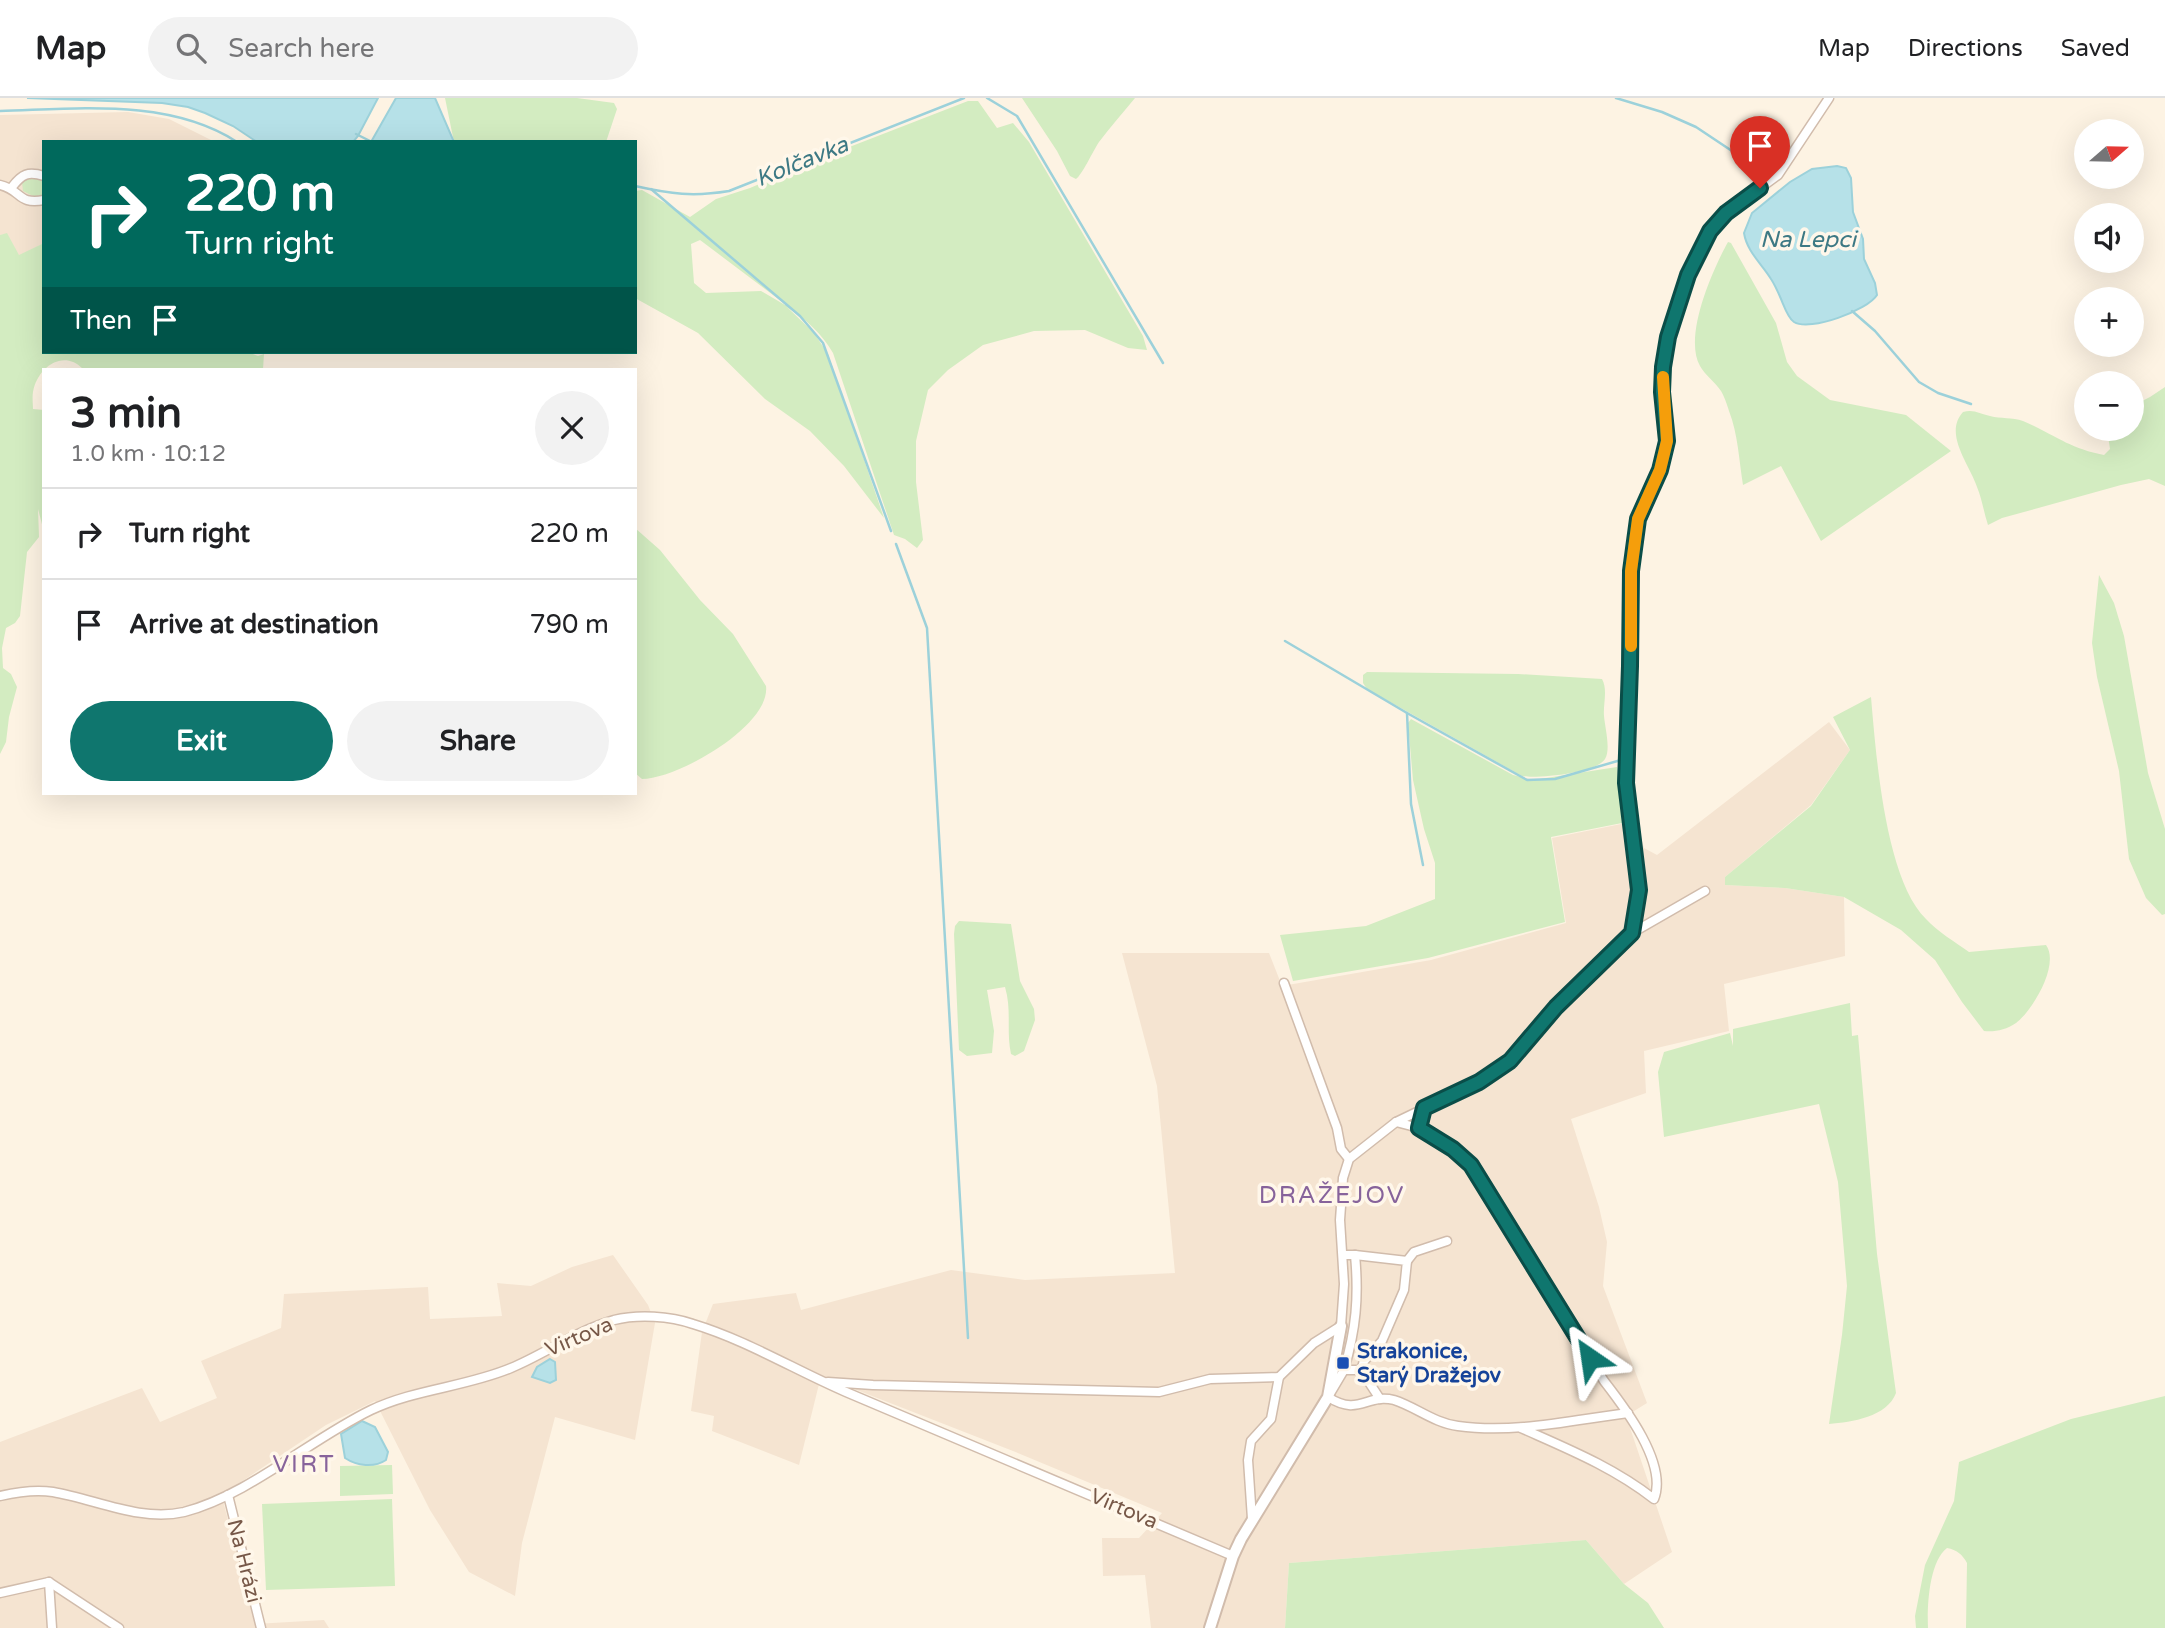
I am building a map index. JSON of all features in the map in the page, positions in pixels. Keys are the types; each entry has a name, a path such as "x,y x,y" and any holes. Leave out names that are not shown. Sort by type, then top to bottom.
{"street":[{"path":"1632,933 1639,890 1626,783 1631,571 1638,519 1660,470 1667,441 1662,392 1668,337 1688,275 1710,231 1726,213 1778,175 1829,98"},
{"path":"12,187 25,173 42,175"},
{"path":"0,185 12,187 21,199 27,202 42,200"},
{"path":"1328,1397 1341,1326 1344,1255 1340,1220 1343,1178 1349,1159 1396,1122 1479,1082 1510,1061 1556,1007 1632,933 1705,891"},
{"path":"1284,982 1337,1128 1340,1149 1349,1159"},
{"path":"1419,1128 1424,1108"},
{"path":"1396,1122 1419,1128 1453,1149 1471,1165 1604,1381 1628,1413 1648,1450 1657,1477 1654,1499 1609,1467 1521,1428"},
{"path":"1361,1370 1364,1361 1382,1341 1405,1290 1407,1261 1414,1252 1447,1241"},
{"path":"1344,1255 1407,1261"},
{"path":"1210,1628 1233,1556 1252,1519 1344,1370 1354,1335 1358,1288 1355,1255"},
{"name":"Virtova","path":"0,1496 29,1491 51,1492 149,1515 183,1512 228,1495 336,1429 398,1399 469,1382 512,1368 564,1339 616,1320 646,1317 689,1322 722,1333 822,1382 1233,1556"},
{"path":"1252,1519 1248,1460 1251,1441 1271,1419 1279,1377 1314,1343 1341,1326"},
{"path":"1344,1370 1361,1370"},
{"path":"1361,1370 1380,1399"},
{"path":"822,1382 1159,1392 1210,1379 1279,1377"},
{"path":"1328,1397 1340,1405 1356,1406 1380,1399 1393,1400 1441,1422 1458,1426 1521,1428 1628,1413"},
{"name":"Na Hrázi","path":"228,1495 261,1628"},
{"path":"0,1593 49,1582 119,1628"},
{"path":"49,1582 52,1628"}],"shaded area":[{"path":"128,112 169,119 211,140 42,140 42,244 19,256 7,234 0,235 0,115"},
{"path":"1829,722 1850,750 1811,805 1725,877 1725,885 1785,888 1844,897 1845,956 1724,984 1729,1031 1644,1051 1646,1093 1571,1119 1599,1207 1607,1242 1603,1286 1647,1403 1626,1416 1672,1552 1624,1584 1586,1540 1289,1563 1285,1628 1151,1628 1145,1575 1103,1576 1102,1538 1139,1538 1162,1513 821,1376 799,1465 712,1431 714,1416 691,1411 702,1332 713,1304 796,1293 801,1310 951,1270 1025,1280 1175,1273 1157,1086 1122,953 1269,953 1282,986 1431,960 1566,923 1552,838 1636,821 1644,848 1657,855"},
{"path":"613,1255 648,1305 655,1323 635,1440 555,1417 522,1543 515,1596 469,1572 430,1510 375,1401 326,1425 221,1493 255,1624 324,1620 329,1628 0,1628 0,1442 142,1388 160,1422 217,1398 201,1361 281,1328 284,1294 428,1287 430,1319 502,1316 497,1283 531,1286 572,1267"}],"green space":[{"path":"445,98 577,98 614,103 617,109 607,140 454,140"},
{"path":"1022,98 1135,98 1099,142 1076,179 1070,176"},
{"path":"968,101 978,101 997,128 1013,123 1029,142 1143,336 1147,350 1128,348 1085,330 1034,331 983,345 948,370 928,390 916,441 916,482 923,540 917,548 894,535 833,353 824,339 807,322 787,307 814,333 828,354 884,518 844,466 810,431 765,399 698,333 637,299 637,191 642,190 690,217 716,199","holes":["700,240 785,305 761,291 706,293 694,283 691,244"]},
{"path":"29,176 37,177 42,181 42,195 35,197 23,191 22,182"},
{"path":"7,233 19,255 42,244 42,354 264,354 263,368 82,368 67,360 42,368 33,392 33,409 42,410 42,524 38,509 39,537 27,552 20,616 6,628 2,648 3,668 11,674 17,687 6,742 0,754 0,235"},
{"path":"1728,242 1776,323 1787,362 1797,376 1830,400 1906,415 1951,451 1821,541 1781,466 1743,485 1736,438 1726,403 1721,391 1700,366 1695,338 1697,321 1708,285"},
{"path":"2165,387 2165,486 2149,479 2121,485 2002,518 1988,525 1974,478 1957,440 1956,430 1963,412 1974,411 2023,421 2071,445 2104,455 2110,449 2109,441 2144,441 2144,400"},
{"path":"637,530 660,550 700,600 733,634 766,686 764,701 754,717 719,748 677,770 642,779 637,775"},
{"path":"2099,575 2114,603 2124,636 2148,773 2165,829 2165,914 2162,915 2146,898 2129,859 2119,771 2097,677 2092,643"},
{"path":"1367,672 1518,674 1602,679 1605,692 1607,755 1600,764 1579,771 1552,776 1522,776 1367,689 1363,683 1363,675"},
{"path":"1871,697 1885,814 1901,875 1912,900 1931,924 1969,952 2046,945 2050,963 2043,986 2023,1017 2008,1027 1984,1031 1935,960 1901,930 1844,897 1785,888 1725,885 1725,877 1811,806 1850,750 1833,717"},
{"path":"1411,719 1513,775 1533,780 1617,767 1622,823 1551,837 1565,922 1428,958 1293,981 1280,935 1366,926 1435,899 1435,863 1413,780 1408,723"},
{"path":"959,921 1011,924 1020,981 1034,1009 1035,1020 1024,1051 1015,1056 1011,1054 1005,987 987,990 994,1031 992,1053 967,1056 959,1050 954,934"},
{"path":"1850,1003 1852,1036 1858,1035 1877,1254 1896,1393 1885,1408 1877,1413 1858,1420 1829,1424 1847,1286 1838,1182 1819,1104 1664,1137 1658,1072 1664,1052 1730,1033 1733,1046 1733,1029"},
{"path":"2165,1396 2165,1628 1966,1628 1967,1563 1959,1553 1947,1548 1936,1563 1933,1574 1928,1628 1916,1628 1915,1616 1925,1565 1954,1501 1959,1462 2071,1419"},
{"path":"392,1465 393,1494 340,1496 340,1466"},
{"path":"392,1499 395,1586 266,1590 262,1504"},
{"path":"1586,1540 1624,1584 1648,1603 1664,1628 1285,1628 1289,1563"}],"water":[{"path":"27,98 378,98 355,140 254,140 233,126 205,113 162,103"},
{"path":"396,98 435,98 453,140 372,140"},
{"name":"Na Lepci","path":"1837,166 1846,168 1851,178 1853,212 1863,239 1864,259 1875,283 1877,295 1851,313 1825,322 1802,324 1790,318 1772,281 1748,246 1744,233 1752,213 1790,182 1812,169"},
{"path":"550,1359 555,1362 556,1380 550,1383 532,1377 537,1367"},
{"path":"362,1421 375,1427 388,1452 386,1460 381,1463 366,1465 345,1458 341,1434"}],"waterway":[{"name":"Kolčavka","path":"637,186 682,194 729,191 964,98"},
{"path":"987,98 1017,116 1163,363"},
{"path":"1616,98 1662,112 1696,127 1762,171"},
{"path":"0,111 91,108 153,112 182,118 233,140"},
{"name":"Kolčavka","path":"356,134 368,140"},
{"path":"651,189 800,316 823,343 891,531"},
{"path":"1852,311 1875,331 1919,382 1938,393 1971,404"},
{"path":"896,544 927,628 968,1338"},
{"path":"1285,641 1527,780 1555,779 1621,760"},
{"path":"1407,713 1411,804 1423,865"},
{"path":"1633,763 1633,777"}],"slow traffic":[{"path":"1631,646 1631,571 1638,519 1660,470 1667,441 1663,377"}],"place":[{"name":"Strakonice, Starý Dražejov","path":"1343,1363"}],"district":[{"name":"DRAŽEJOV","path":"1332,1195"},
{"name":"VIRT","path":"304,1464"}],"route":[{"path":"1590,1358 1471,1165 1453,1149 1419,1128 1419,1119 1424,1108 1479,1082 1510,1061 1556,1007 1632,933 1639,890 1626,783 1631,571 1638,519 1660,470 1667,441 1662,392 1668,337 1688,275 1710,231 1726,213 1760,188"}]}
